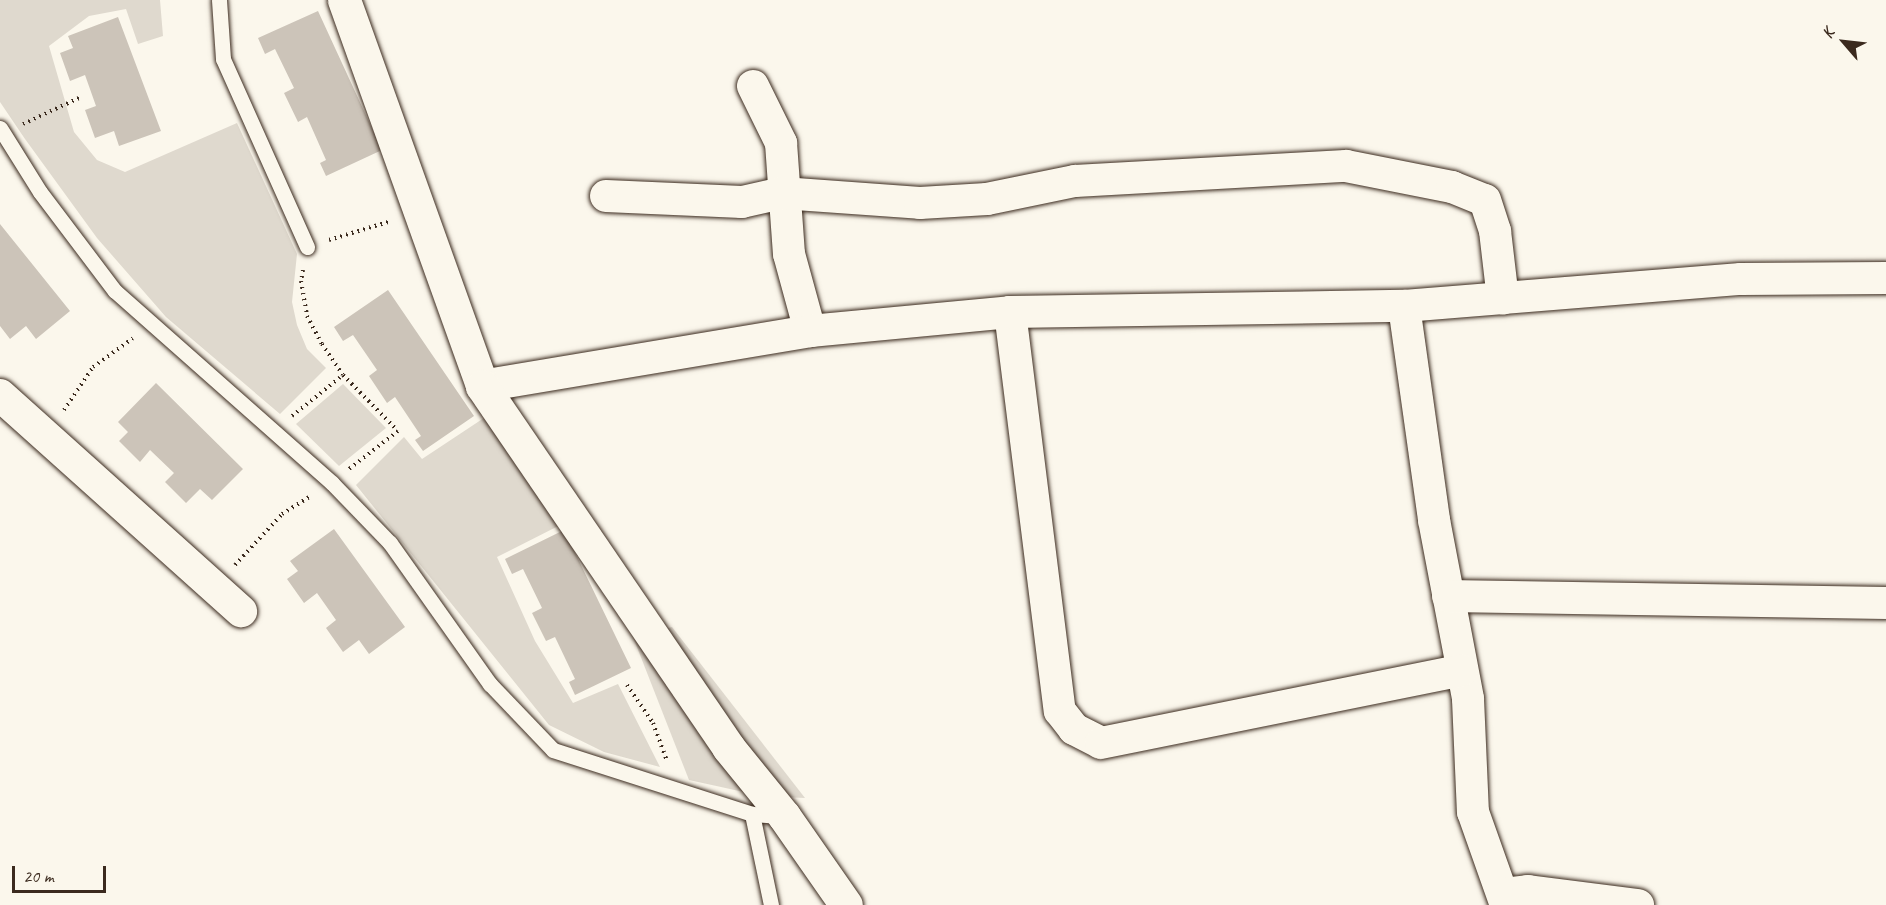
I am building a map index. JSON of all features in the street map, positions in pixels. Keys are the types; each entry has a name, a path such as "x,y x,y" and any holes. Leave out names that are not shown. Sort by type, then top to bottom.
{"street":[{"path":"344,0 482,386 728,747 784,816 846,905"},
{"path":"753,86 781,142 782,193 789,254 810,330"},
{"path":"606,196 742,202 782,193 920,203 987,199 1075,181 1346,166 1452,187 1485,200 1495,231 1503,299"},
{"path":"482,386 810,330 1010,312 1404,306 1741,279 1886,278"},
{"path":"1404,306 1448,596 1468,699 1473,812 1505,899 1528,891 1638,905"},
{"path":"1010,312 1060,711 1074,729 1101,743 1462,670"},
{"path":"0,395 241,611"},
{"path":"1448,596 1886,603"}],"lane":[{"path":"219,0 223,59 307,247"},
{"path":"1,130 40,192 115,291 332,483 390,543 490,684 553,750 752,814 784,816"},
{"path":"752,814 771,905"}],"path":[{"path":"1,130 79,98"},
{"path":"214,587 282,514 332,483 398,431 343,375 307,316 301,281 307,247 421,212"},
{"path":"45,437 93,367 152,324"},
{"path":"274,431 343,375"},
{"path":"627,685 653,723 678,790"}],"shaded area":[{"path":"0,0 160,0 163,36 138,44 126,9 89,16 49,46 74,132 97,160 125,172 237,123 297,254 292,302 297,325 307,349 326,368 280,414 166,317 97,238 25,139 0,102"},
{"path":"343,384 386,428 339,466 296,424"},
{"path":"493,412 580,515 497,557 535,641 573,703 618,684 660,767 604,752 549,725 356,485 404,437 422,459"},
{"path":"672,627 805,798 762,796 689,780 633,637"}],"building":[{"path":"318,11 382,150 326,176 320,163 326,160 307,117 298,122 284,93 294,88 275,49 265,54 258,38"},
{"path":"118,17 161,131 119,146 114,131 95,138 85,110 96,106 85,75 70,81 60,53 73,48 68,36"},
{"path":"0,224 70,311 36,339 26,326 10,339 0,326"},
{"path":"388,290 474,416 423,451 415,440 421,436 395,397 387,403 369,376 377,370 353,335 343,341 334,327"},
{"path":"156,383 243,469 212,500 200,489 186,503 165,482 174,473 150,450 140,462 119,441 128,432 118,422"},
{"path":"334,529 405,627 369,654 359,640 343,652 326,628 336,620 317,593 304,603 287,579 298,571 290,561"},
{"path":"564,530 631,668 575,695 569,682 575,679 555,637 546,641 532,613 542,608 523,569 512,574 505,559"}]}
